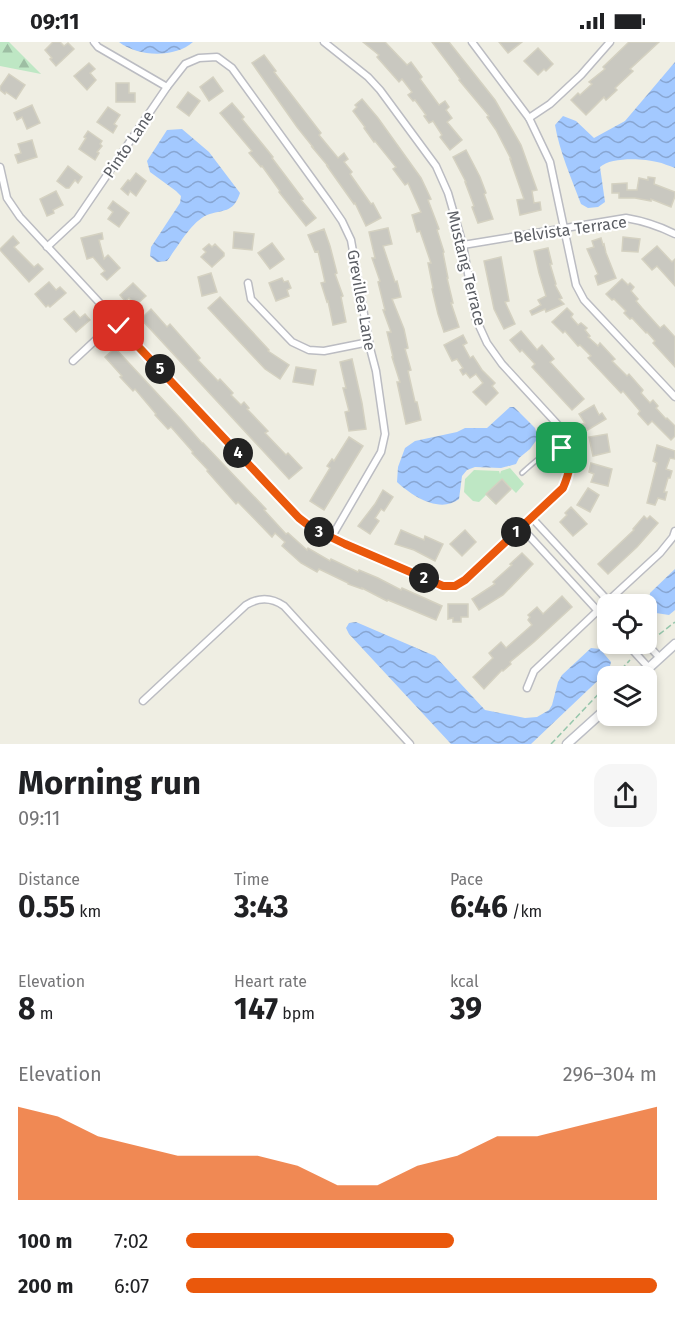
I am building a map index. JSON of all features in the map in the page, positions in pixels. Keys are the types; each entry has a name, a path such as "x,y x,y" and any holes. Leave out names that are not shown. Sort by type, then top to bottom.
{"street":[{"path":"94,42 98,47 167,87"},
{"name":"Mustang Terrace","path":"324,42 368,77 380,90 436,166 448,193 463,245 476,319 487,343 502,364 559,426 569,447"},
{"path":"472,42 529,118 550,162 576,285 584,300 675,397"},
{"path":"529,118 550,104 581,75 610,42"},
{"name":"Pinto Lane","path":"47,247 77,219 185,64 199,58 217,57"},
{"name":"Grevillea Lane","path":"217,57 232,68 342,221 351,240 376,371 385,434 381,452 331,538"},
{"path":"0,167 7,198 47,247 295,513 312,528 331,538 443,586 455,586 465,580 563,488 569,473 571,456 569,447"},
{"name":"Belvista Terrace","path":"463,245 626,218 660,226 675,234"},
{"path":"248,283 250,299 292,342 309,350 324,351 369,342"},
{"path":"73,361 116,321"},
{"path":"532,518 602,594"},
{"path":"521,527 597,611 534,671 527,688"},
{"path":"619,594 660,553 675,531"},
{"path":"143,701 246,605 256,599 272,599 284,606 410,744"},
{"path":"651,666 675,644"},
{"path":"636,654 647,666"},
{"path":"656,654 660,658"},
{"path":"567,744 597,717"}],"lane":[{"path":"522,473 545,453 553,449 569,447"}],"path":[{"path":"551,744 597,696"}],"green space":[{"path":"0,42 9,42 41,74 0,66"},
{"path":"510,468 524,484 516,493 506,483 511,490 495,504 486,495 479,502 473,501 464,492 465,479 474,470 499,471 500,474 501,471"}],"water":[{"path":"119,42 193,42 177,51 156,54 136,51"},
{"path":"675,62 675,168 659,162 635,159 611,161 600,167 605,202 598,207 588,208 581,204 555,125 563,116 576,121 594,138 625,121"},
{"path":"182,129 209,152 240,193 231,208 201,218 167,261 157,262 150,256 151,247 180,203 181,196 150,172 147,161 167,130"},
{"path":"510,407 514,407 535,428 538,438 516,464 501,468 475,467 467,470 462,476 459,499 443,505 426,501 410,493 397,482 398,467 405,448 415,441 457,432 465,428 487,428"},
{"path":"675,569 675,610 669,615 657,613 657,594 650,593"},
{"path":"356,622 435,656 485,710 525,718 537,717 549,710 562,675 591,648 597,649 597,654 604,654 611,662 610,666 597,666 597,681 531,744 451,744 349,634 346,628 349,623"}],"building":[{"path":"53,42 60,42 64,46 68,43 74,49 56,66 45,50"},
{"path":"363,42 385,42 407,65 411,62 439,105 445,101 449,107 446,110 452,118 447,122 462,140 450,150 440,137 442,135 433,121 429,123 415,100 413,101 408,95 412,92 402,79 399,82 377,57 379,55"},
{"path":"432,42 449,42 495,100 521,145 537,190 532,191 534,203 540,202 541,210 520,215 517,200 524,199 511,159 487,117 489,116"},
{"path":"499,42 522,42 508,53"},
{"path":"629,42 659,42 630,69 633,71 615,88 617,90 606,100 604,97 586,115 571,100 592,84 589,82 605,69 603,67"},
{"path":"538,48 553,64 538,75 524,61"},
{"path":"264,55 276,71 274,72 321,133 319,135 338,158 344,153 348,159 344,162 352,172 350,174 371,204 373,203 381,218 366,226 355,203 252,63"},
{"path":"89,63 95,69 90,73 96,80 87,90 74,76"},
{"path":"9,74 25,85 16,99 0,90"},
{"path":"213,77 223,91 209,101 200,87"},
{"path":"116,83 129,83 129,93 135,93 135,102 116,102"},
{"path":"188,92 200,101 189,116 177,107"},
{"path":"362,99 421,178 431,199 428,200 439,229 437,230 444,252 453,303 451,303 459,327 444,332 432,289 428,263 431,263 412,215 421,212 408,183 405,185 393,169 396,167 374,142 353,111 357,107 355,105"},
{"path":"232,103 316,218 306,226 262,166 249,153 252,151 220,113"},
{"path":"32,105 40,123 27,129 22,117 17,120 14,113"},
{"path":"108,107 120,115 114,124 117,126 113,133 97,122"},
{"path":"88,131 102,141 95,160 79,149"},
{"path":"32,140 37,157 18,163 15,155 21,153 18,144"},
{"path":"466,150 480,177 493,219 478,223 466,182 453,157"},
{"path":"68,166 82,177 78,183 75,180 69,188 66,188 57,181"},
{"path":"136,173 146,181 136,196 130,191 128,195 121,189"},
{"path":"648,177 655,178 654,184 675,192 671,207 651,199 651,201 619,198 619,193 612,193 612,184 627,183 627,190 637,190 639,178 648,180"},
{"path":"56,191 63,205 47,216 40,199"},
{"path":"113,201 129,213 119,227 108,219 113,212 108,208"},
{"path":"388,228 392,244 383,246 401,297 392,299 404,329 408,348 405,349 411,370 408,371 421,420 406,424 397,382 400,382 387,332 391,332 383,310 385,310 378,282 380,281 372,258 375,258 369,232"},
{"path":"324,229 343,296 341,297 346,322 333,325 321,283 325,282 318,251 315,252 308,235"},
{"path":"234,232 254,234 252,250 233,248"},
{"path":"102,233 103,239 99,240 104,259 108,255 120,268 107,280 101,274 105,271 93,257 87,259 81,238"},
{"path":"13,236 19,243 14,247 34,267 38,264 43,269 29,282 0,250"},
{"path":"623,237 640,239 638,252 622,251"},
{"path":"601,238 616,278 598,285 595,276 598,274 587,249 594,247 592,241"},
{"path":"272,243 284,259 270,269 258,253"},
{"path":"209,244 212,247 215,244 224,253 224,256 212,267 201,257 206,252 203,249"},
{"path":"657,246 672,262 675,259 675,286 657,266 652,270 642,259"},
{"path":"548,248 555,285 562,298 559,299 564,304 532,315 530,311 541,305 538,300 546,296 534,251"},
{"path":"501,257 509,301 505,302 515,324 504,329 494,309 484,261"},
{"path":"211,273 217,292 202,296 198,277"},
{"path":"282,278 284,282 288,281 291,288 287,290 289,296 276,301 269,283"},
{"path":"622,279 634,287 631,291 638,299 636,301 660,328 664,325 675,337 675,367 653,343 655,341 647,332 632,318 630,319 624,313 626,311 606,294"},
{"path":"49,282 56,290 60,287 66,293 50,307 48,305 46,307 35,294"},
{"path":"133,283 146,296 136,305 129,298 125,301 120,295"},
{"path":"220,297 268,351 289,365 280,379 265,369 208,308"},
{"path":"567,308 578,325 581,323 587,328 585,330 590,336 588,337 598,346 600,343 615,359 612,361 627,376 629,374 643,390 641,393 650,403 653,400 658,406 656,408 675,426 675,436 671,440 652,421 648,425 638,414 640,411 623,391 621,393 588,358 591,356 552,322"},
{"path":"151,309 167,327 170,324 200,358 198,360 218,381 220,379 241,405 244,402 249,408 247,409 268,431 265,433 302,468 289,479 141,319"},
{"path":"74,311 80,318 85,314 90,320 76,332 64,319"},
{"path":"521,331 537,350 542,345 554,359 550,362 584,399 572,410 532,367 535,364 510,340"},
{"path":"463,335 467,343 463,345 470,358 473,356 482,370 495,383 492,386 498,393 486,405 473,392 483,383 476,374 470,378 466,373 463,375 460,370 463,368 457,359 452,361 444,345"},
{"path":"115,348 266,509 264,510 286,534 288,533 307,550 308,548 330,561 331,559 358,572 359,570 442,606 436,620 348,584 319,569 317,572 301,563 282,546 285,542 275,533 272,537 238,502 236,504 171,427 168,429 135,389 133,391 120,377 122,376 105,357"},
{"path":"352,359 366,429 349,431 345,412 349,411 343,388 346,388 340,362"},
{"path":"296,367 316,370 313,385 293,382"},
{"path":"594,405 599,415 602,413 606,419 586,431 582,424 585,423 579,414"},
{"path":"607,434 610,452 593,456 589,437"},
{"path":"349,437 363,446 324,510 310,501 330,468 327,466 332,459 334,461"},
{"path":"657,445 675,451 675,459 670,458 666,469 672,471 664,492 667,492 665,500 658,498 655,505 647,503 657,463 653,461"},
{"path":"591,463 612,469 608,486 591,482 594,474 589,472"},
{"path":"502,479 511,489 496,504 486,494"},
{"path":"588,488 599,495 590,512 577,505"},
{"path":"383,490 393,497 384,511 381,509 375,518 379,521 370,534 358,526"},
{"path":"571,507 587,524 573,536 560,522"},
{"path":"644,516 647,519 650,516 658,523 637,547 608,574 598,564 634,530"},
{"path":"401,530 424,540 425,536 443,544 435,561 414,550 395,544"},
{"path":"465,530 476,542 462,556 450,544"},
{"path":"522,553 533,564 503,595 479,610 472,599 495,584 493,582"},
{"path":"562,596 572,607 510,662 511,664 484,689 473,677 493,658 489,653 501,642 506,648 532,625 528,620 530,617 528,615 537,607 543,614"},
{"path":"448,604 468,604 468,617 461,617 461,622 453,622 453,618 448,619"}],"route":[{"path":"119,326 282,500 312,528 443,586 455,586 465,580 563,488 569,473 571,456 569,447 562,448"}]}
